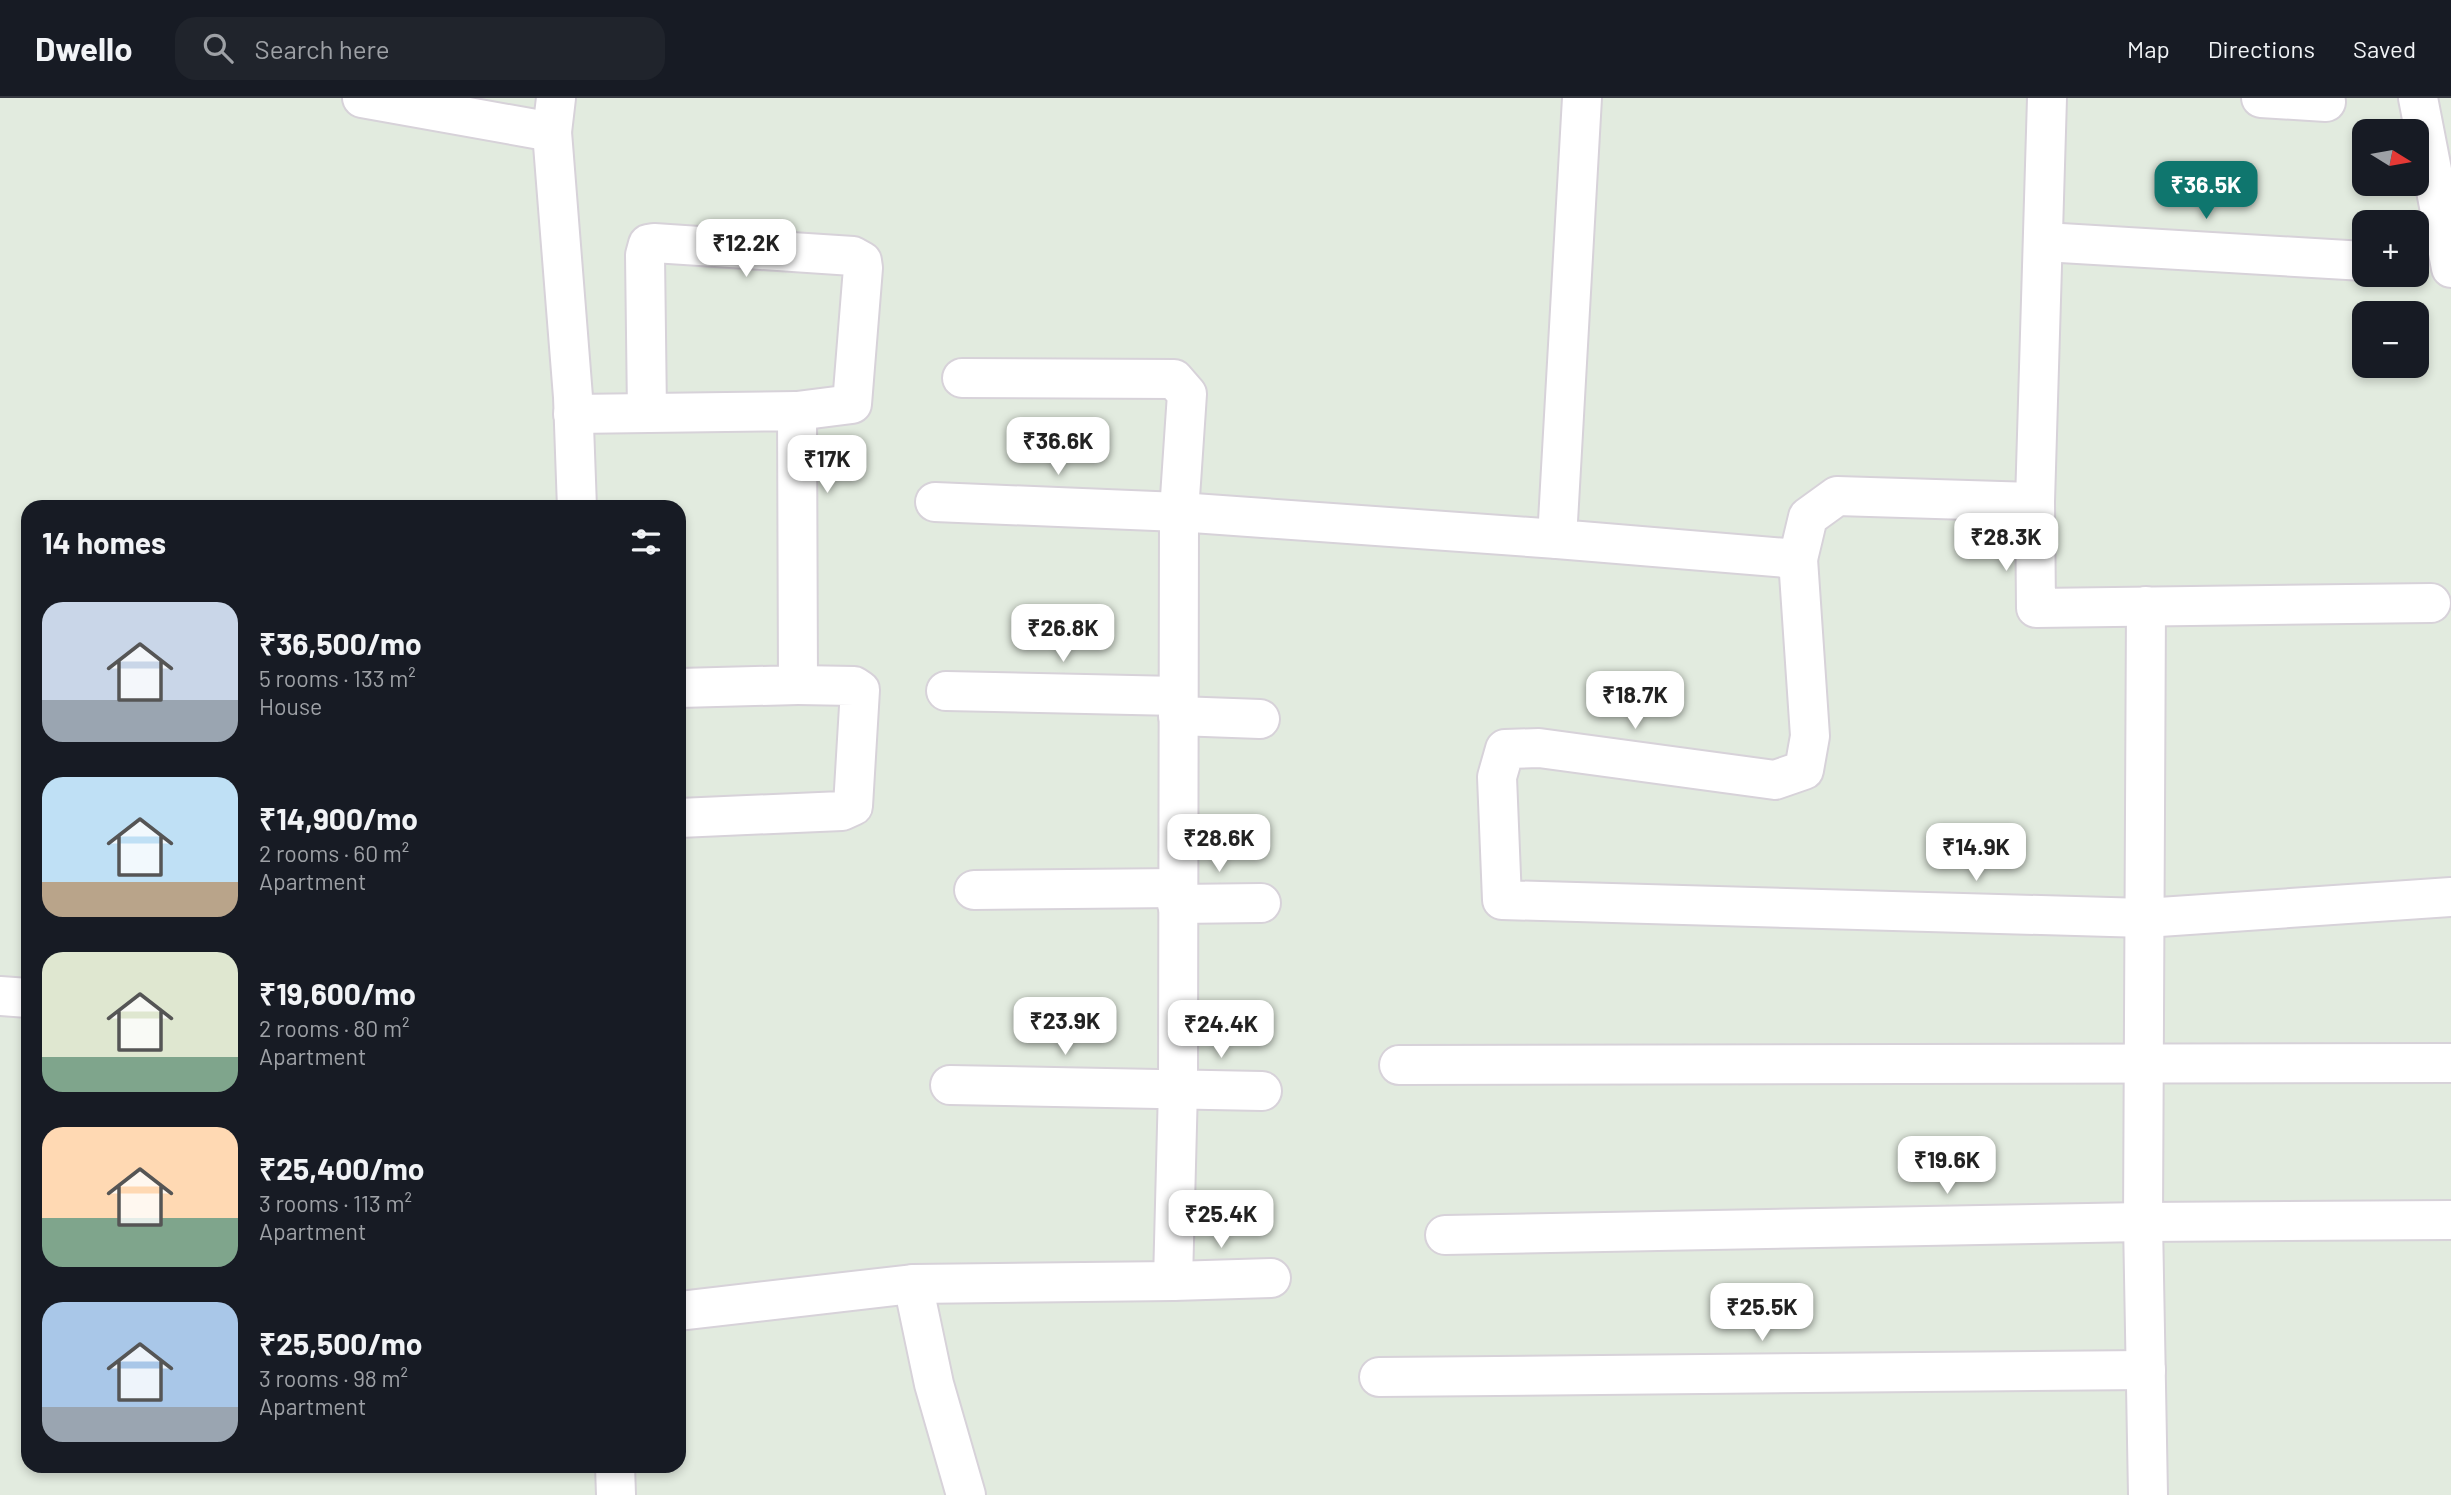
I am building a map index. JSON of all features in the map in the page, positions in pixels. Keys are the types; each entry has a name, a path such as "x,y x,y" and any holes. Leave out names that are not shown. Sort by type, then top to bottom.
{"street":[{"path":"362,98 554,115 577,500"},
{"path":"1557,539 1581,98"},
{"path":"2047,98 2035,502 2036,608 2431,603"},
{"path":"2261,98 2326,102"},
{"path":"2429,109 2451,268"},
{"path":"2044,242 2352,260"},
{"path":"573,414 647,414 797,411 852,404 862,261 853,256 648,244 645,256 647,414"},
{"path":"962,378 1174,379 1187,394 1179,512 1178,1088 1173,1281"},
{"path":"797,411 798,685"},
{"path":"2035,502 1837,496 1808,517 1798,559 1810,736 1804,770 1775,780 1539,748 1505,749 1497,777 1502,900 2145,918 2451,897"},
{"path":"935,502 1179,512 1798,559"},
{"path":"2146,606 2143,1222 2148,1495"},
{"path":"686,688 853,685 860,690 853,806 842,811 686,818"},
{"path":"946,691 1178,706 1260,719"},
{"path":"974,890 1177,896 1261,903"},
{"path":"0,996 21,998"},
{"path":"1399,1065 2451,1063"},
{"path":"950,1085 1262,1091"},
{"path":"1445,1235 2143,1222 2451,1220"},
{"path":"686,1310 913,1284 1272,1278"},
{"path":"913,1284 934,1384 966,1495"},
{"path":"1379,1377 2146,1370"},
{"path":"615,1473 616,1495"}]}
